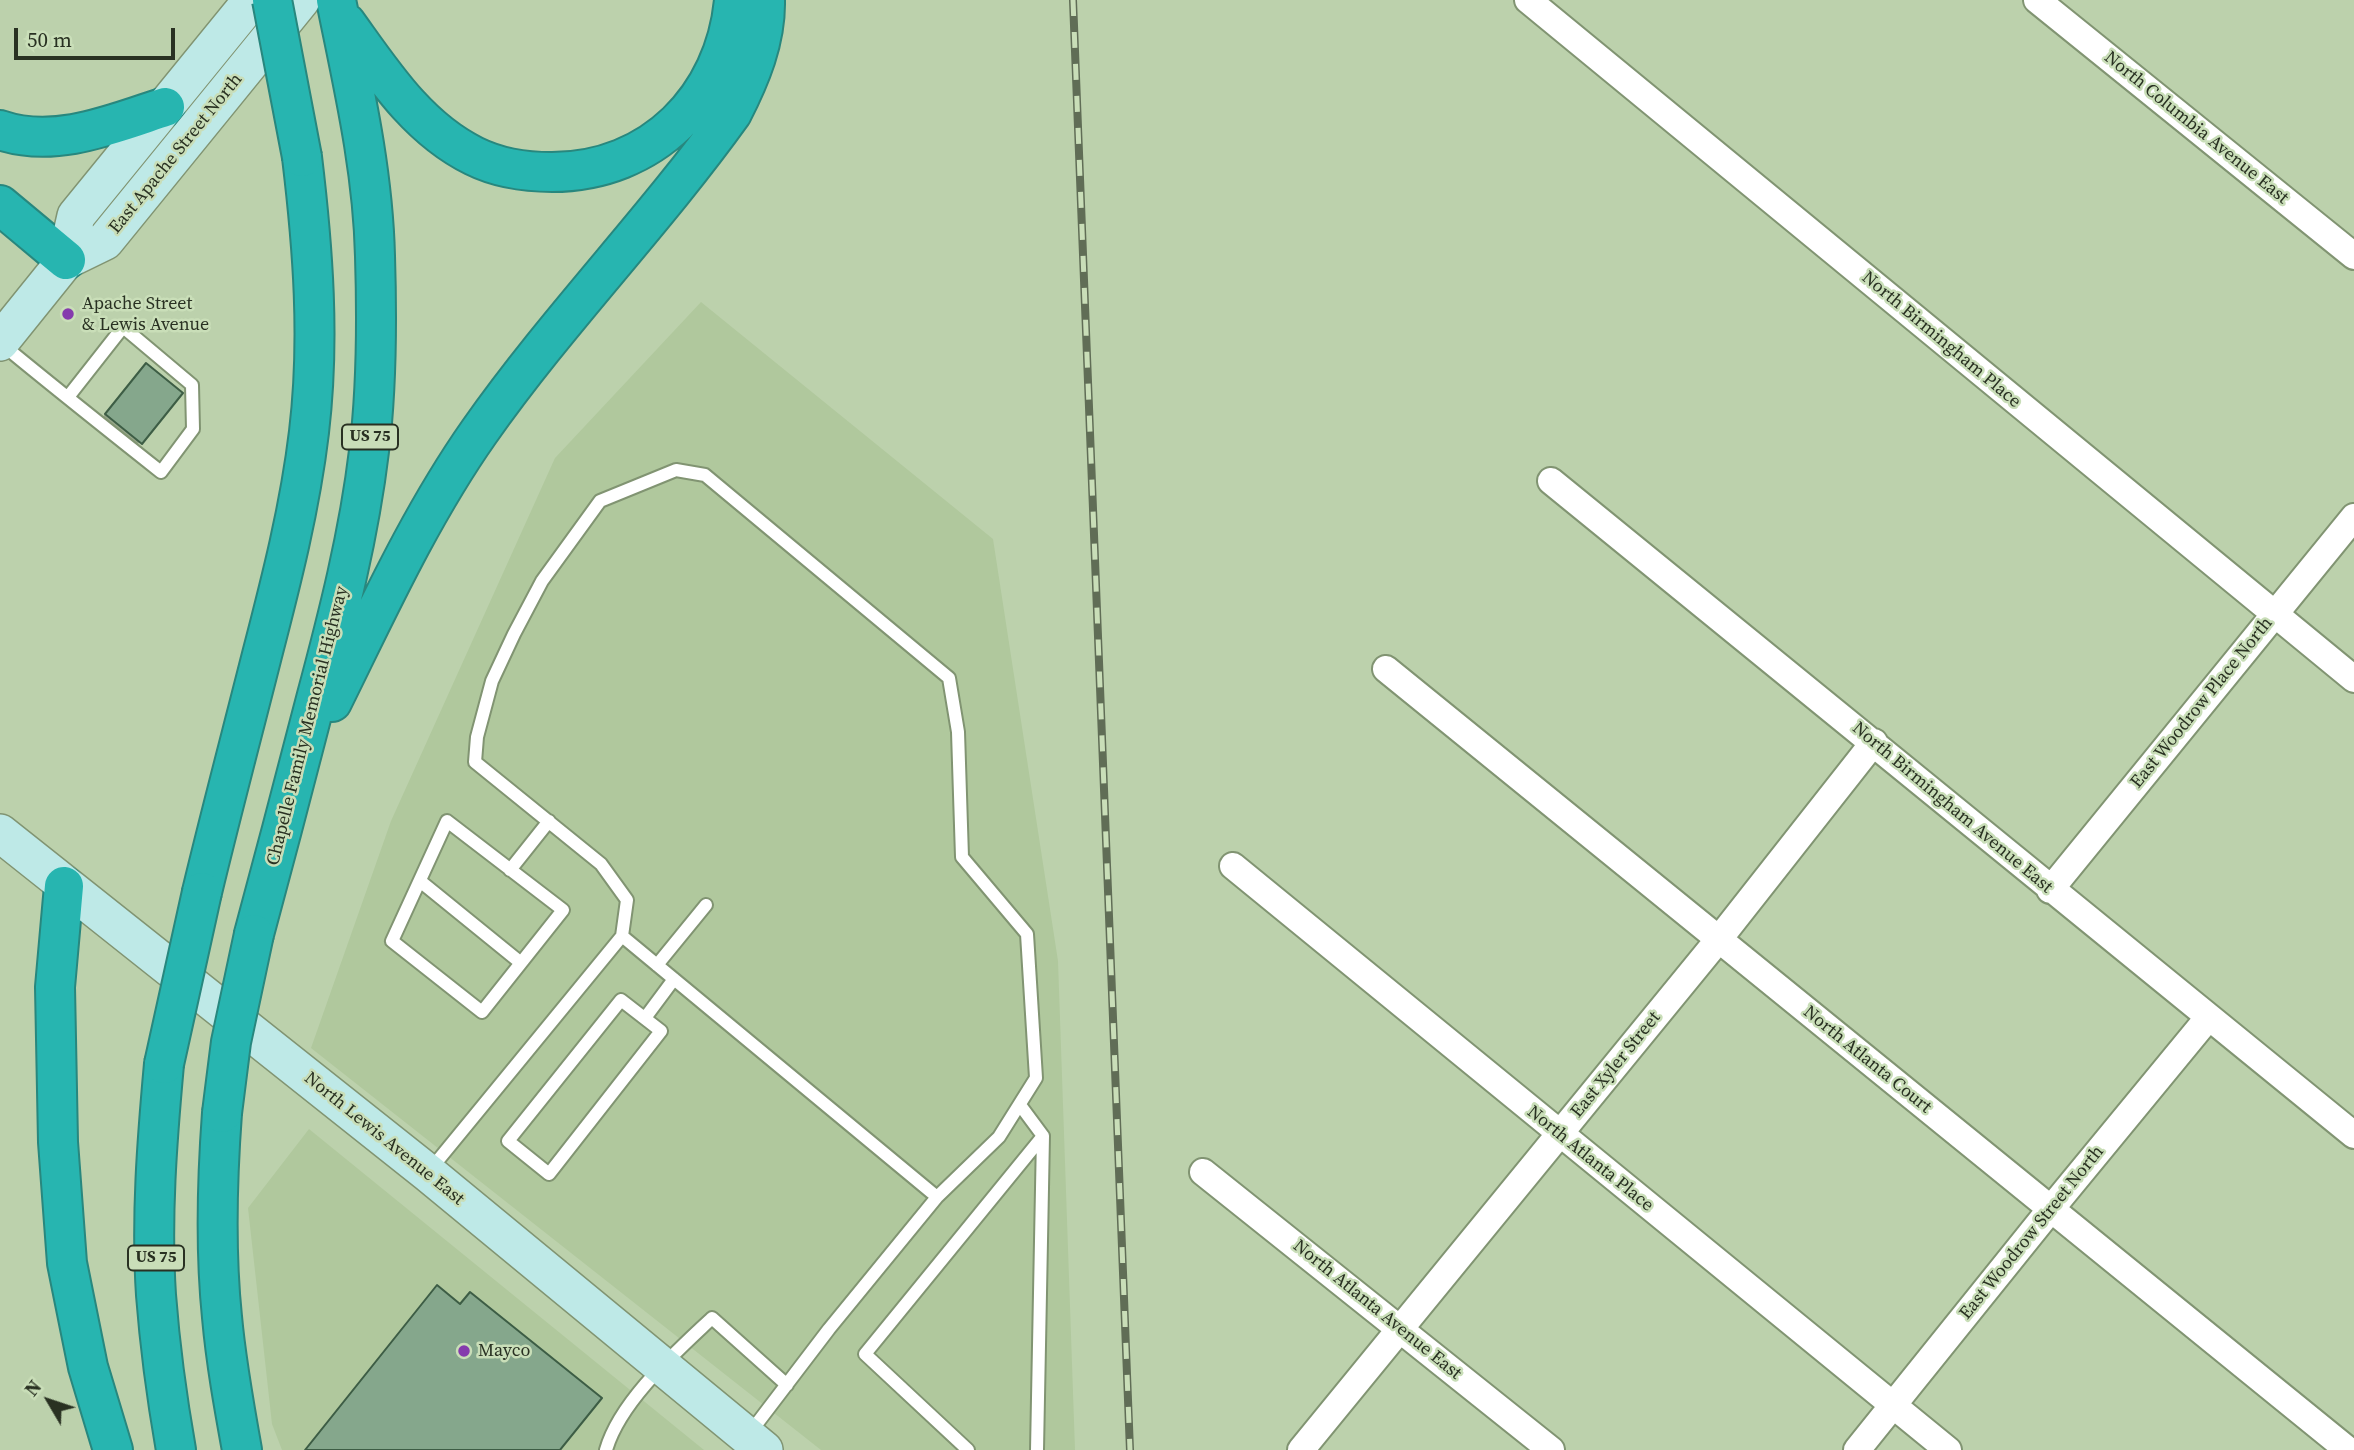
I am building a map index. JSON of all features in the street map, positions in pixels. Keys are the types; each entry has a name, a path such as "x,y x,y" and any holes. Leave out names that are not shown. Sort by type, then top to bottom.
{"highway":[{"name":"US 75","path":"176,1450 165,1386 156,1294 155,1197 164,1064 202,892 296,511 309,432 314,360 315,296 302,157 272,0"},
{"path":"337,6 368,81 400,97 454,144 474,156 518,170 563,172 591,169 626,158 655,142 692,107 704,91 722,56 729,35 734,0"},
{"path":"296,777 396,572 478,433 513,385 732,113 759,47 765,0"},
{"name":"Chapelle Family Memorial Highway","path":"242,1450 222,1318 217,1250 217,1184 222,1113 231,1042 254,934 348,570 369,450 374,384 375,254 368,81"},
{"path":"0,130 31,136 70,135 102,128 165,107"},
{"path":"0,205 66,260"},
{"path":"64,886 55,987 58,1142 67,1263 88,1367 113,1450"}],"main road":[{"name":"East Apache Street North","path":"66,260 76,216 252,0"},
{"name":"East Apache Street North","path":"0,342 66,260 105,241 301,0"},
{"name":"North Lewis Avenue East","path":"0,833 428,1173 753,1444"}],"street":[{"name":"North Birmingham Place","path":"1528,0 2354,679"},
{"name":"North Columbia Avenue East","path":"2037,0 2354,256"},
{"name":"North Birmingham Avenue East","path":"1551,481 2354,1135"},
{"name":"East Woodrow Place North","path":"2050,890 2354,517"},
{"name":"North Atlanta Court","path":"1386,669 2348,1450"},
{"name":"East Xyler Street","path":"1301,1450 1719,939 1874,742"},
{"name":"North Atlanta Place","path":"1233,866 1948,1450"},
{"name":"East Woodrow Street North","path":"1857,1450 2208,1018"},
{"name":"North Atlanta Avenue East","path":"1203,1172 1551,1450"}],"lane":[{"path":"0,342 68,397 161,471 193,429 192,385 123,327 68,397"},
{"path":"428,1173 622,936 627,900 601,864 475,762 477,737 492,681 542,581 600,501 676,470 705,475 949,678 958,732 962,857 1027,934 1037,1078 999,1137 937,1197 787,1385 753,1444"},
{"path":"447,821 510,870 563,910 482,1012 392,941 447,821"},
{"path":"510,870 549,821"},
{"path":"420,881 521,963"},
{"path":"657,965 706,905"},
{"path":"622,936 937,1197"},
{"path":"645,1018 674,979"},
{"path":"621,1000 645,1018 661,1031 549,1174 508,1141 621,1000"},
{"path":"1020,1105 1043,1136 1037,1450"},
{"path":"968,1450 865,1354 1043,1136"},
{"path":"606,1450 617,1423 662,1366 712,1318 787,1385"}],"shaded area":[{"path":"701,302 993,539 1058,961 1075,1450 821,1450 311,1048 391,821 555,458"},
{"path":"309,1129 704,1450 282,1450 272,1424 248,1208"}],"building":[{"path":"146,363 183,393 142,444 105,414"},
{"name":"Mayco","path":"437,1285 460,1304 470,1292 602,1398 560,1450 305,1450"}],"railway":[{"path":"1073,0 1130,1450"}],"place":[{"name":"Apache Street & Lewis Avenue","path":"68,314"},
{"name":"Mayco","path":"464,1351"}]}
